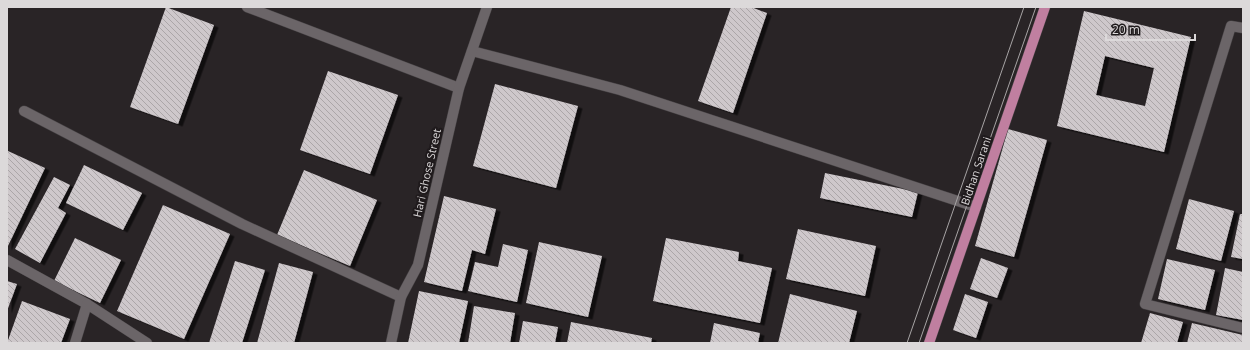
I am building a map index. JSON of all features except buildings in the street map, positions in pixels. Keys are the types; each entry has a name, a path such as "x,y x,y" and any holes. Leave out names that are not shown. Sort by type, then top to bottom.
{"main road":[{"name":"Bidhan Sarani","path":"929,343 1045,7"}],"street":[{"path":"247,7 459,88"},
{"name":"Hari Ghose Street","path":"391,343 401,297 418,264 459,88 487,7"},
{"path":"1243,28 1232,26 1145,304 1243,328"},
{"path":"472,51 620,90 976,207"},
{"path":"24,111 242,224 401,297"},
{"path":"7,260 87,304 147,343"},
{"path":"75,343 87,304"}],"tram line":[{"path":"907,343 1024,7"},
{"path":"919,343 1036,7"}]}
